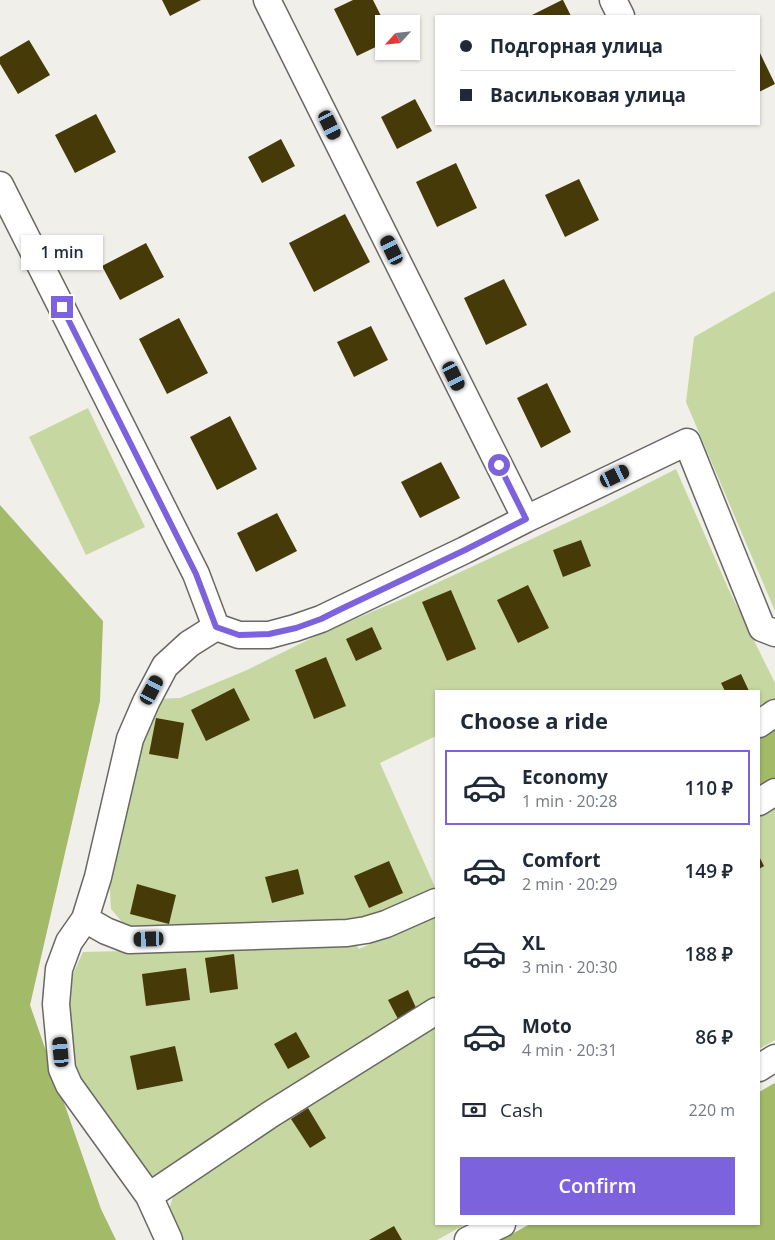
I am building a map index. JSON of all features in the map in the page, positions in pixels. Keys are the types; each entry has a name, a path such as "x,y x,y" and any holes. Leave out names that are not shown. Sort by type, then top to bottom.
{"street":[{"path":"267,0 526,519"},
{"path":"612,0 620,15"},
{"path":"0,186 196,574 216,627"},
{"path":"216,627 239,635 269,634 296,628 321,619 687,442 769,630 775,654"},
{"path":"168,1240 149,1196 69,1085 62,1069 56,1004 59,969 69,942 85,918 98,877 130,738 165,666 189,644 216,627"},
{"path":"760,723 775,712"},
{"path":"760,801 775,792"},
{"path":"85,918 129,940 347,933 386,924 435,902"},
{"path":"149,1196 271,1114 435,1012"},
{"path":"760,1067 775,1058"},
{"path":"468,1240 500,1225"}],"green space":[{"path":"775,291 775,611 686,402 694,337"},
{"path":"88,408 145,527 86,555 29,437"},
{"path":"676,469 728,588 775,683 775,701 760,713 760,690 435,690 435,736 380,763 435,887 362,921 276,920 144,933 122,922 111,909 109,876 127,795 155,699 180,698 247,670 324,632 400,600 605,505"},
{"path":"0,505 103,621 100,701 30,1005 101,1209 116,1240 0,1240"},
{"path":"775,724 775,784 760,794 760,734"},
{"path":"775,804 775,1040 760,1048 760,814"},
{"path":"435,915 435,1000 152,1177 71,1070 65,991 83,952 260,948 355,942 359,949"},
{"path":"435,1024 435,1225 464,1225 437,1240 178,1240 167,1217 175,1189"},
{"path":"775,1083 775,1240 501,1240 528,1225 760,1225 760,1091"}],"building":[{"path":"162,0 201,0 170,16"},
{"path":"353,0 373,0 380,15 375,15 375,47 357,56 334,9"},
{"path":"563,0 570,15 532,15"},
{"path":"29,40 50,75 18,94 0,64 0,57"},
{"path":"760,53 775,84 760,92"},
{"path":"415,99 432,131 397,149 381,117"},
{"path":"96,114 116,152 75,173 55,135"},
{"path":"281,139 295,166 262,183 248,157"},
{"path":"456,163 477,208 437,227 416,182"},
{"path":"579,179 599,220 565,237 545,195"},
{"path":"345,214 370,262 314,292 289,243"},
{"path":"146,243 164,277 120,300 102,266"},
{"path":"504,279 527,325 486,345 464,298"},
{"path":"179,318 208,373 167,394 139,339"},
{"path":"371,326 388,360 354,377 337,342"},
{"path":"547,383 571,432 541,448 517,398"},
{"path":"230,416 257,469 217,490 190,437"},
{"path":"441,462 460,498 420,518 401,482"},
{"path":"277,513 297,551 256,572 237,533"},
{"path":"581,540 591,566 563,577 553,550"},
{"path":"528,585 549,628 518,643 497,600"},
{"path":"451,590 476,649 447,661 422,602"},
{"path":"372,627 382,649 356,661 346,639"},
{"path":"326,657 346,706 314,719 295,670"},
{"path":"741,674 749,690 724,690 721,683"},
{"path":"234,688 250,720 206,741 191,710"},
{"path":"156,718 184,723 178,759 149,754"},
{"path":"760,858 764,866 760,868"},
{"path":"389,861 403,893 369,908 354,876"},
{"path":"298,869 304,894 272,903 265,877"},
{"path":"137,884 176,895 169,924 130,914"},
{"path":"234,954 238,989 210,993 205,958"},
{"path":"186,968 190,1000 146,1006 142,974"},
{"path":"408,990 417,1010 398,1019 388,1000"},
{"path":"296,1032 310,1057 288,1069 274,1044"},
{"path":"175,1046 183,1081 137,1090 130,1056"},
{"path":"308,1108 326,1138 310,1148 291,1119"},
{"path":"394,1226 402,1240 369,1240"}],"route":[{"path":"62,307 196,574 216,627 239,635 269,634 296,628 321,619 526,519 499,465"}]}
